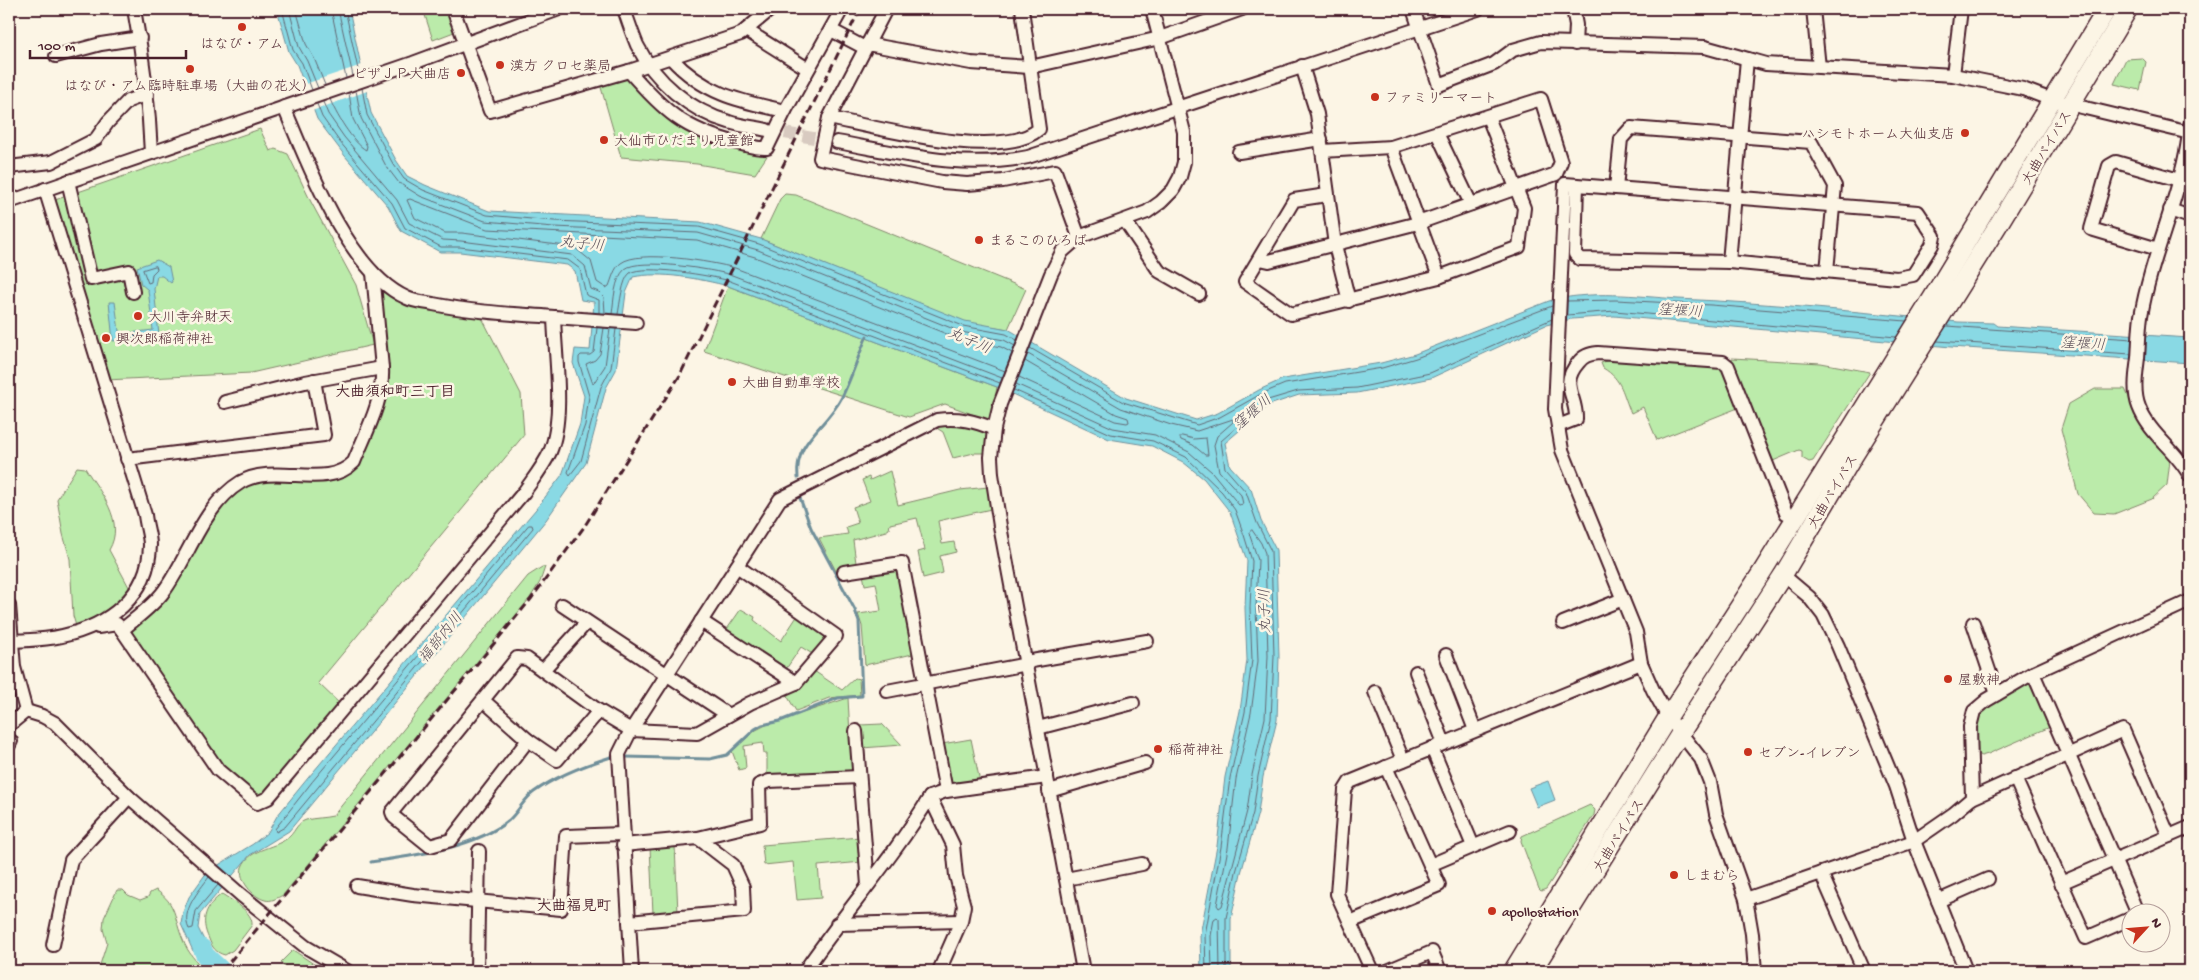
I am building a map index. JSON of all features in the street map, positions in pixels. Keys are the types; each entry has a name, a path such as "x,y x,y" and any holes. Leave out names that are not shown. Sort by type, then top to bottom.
{"highway":[{"name":"大曲バイパス","path":"1513,971 1668,717 1762,572 1885,372 1934,297 2108,9"},
{"name":"大曲バイパス","path":"1532,971 1680,734 1783,575 1854,454 2072,105 2128,9"}],"street":[{"path":"134,9 140,38 147,94 151,153"},
{"path":"453,9 490,110 649,65 741,34 771,9"},
{"path":"9,202 395,69 559,9"},
{"path":"624,9 637,45 663,83 694,106 728,122 766,130"},
{"path":"629,71 655,102 667,112 697,130 720,139 767,148 785,111 842,9"},
{"path":"886,9 829,118 820,158 942,182 967,184 1003,181 1055,170 1079,237"},
{"path":"829,118 949,141 992,143 1027,136 1039,129 1022,9"},
{"path":"1083,971 992,474 992,457 994,429 1000,404 1039,300 1062,252 1079,237 1147,212 1173,190 1180,177 1185,149 1178,106 1151,9"},
{"path":"1413,9 1439,85 1494,64 1513,50 1541,42 1705,47 1766,64 1953,75 2023,89 2072,105 2190,130 2188,149 2158,249 2141,316 2136,384 2136,400 2140,410 2167,448 2183,463 2190,476"},
{"path":"837,142 943,162 1000,162 1046,152 1178,106 1478,9"},
{"path":"1573,9 1576,25 1575,44"},
{"path":"1813,9 1819,68"},
{"path":"1953,75 1961,9"},
{"path":"831,30 866,46 971,63 1030,67 1160,38 1235,10"},
{"path":"746,30 808,69"},
{"path":"56,56 101,44 140,38"},
{"path":"670,58 699,83 720,94 742,102 785,111"},
{"path":"1729,262 1747,59"},
{"path":"1302,66 1317,114 1335,245 1348,301"},
{"path":"9,167 50,162 96,139 108,122 128,101 147,94"},
{"path":"1239,152 1322,145 1391,147 1541,99 1561,162 1556,174 1418,223 1269,261 1260,259"},
{"path":"284,107 311,174 328,207 373,273 386,286 408,299 457,309 636,323"},
{"path":"1327,195 1294,200 1245,282 1291,314 1439,277 1519,247 1524,208 1488,117"},
{"path":"1616,188 1621,139 1631,128 1740,138 1811,142 1835,186 1826,270"},
{"path":"1437,133 1471,204"},
{"path":"1391,147 1439,277"},
{"path":"2158,249 2091,229 2109,166 2116,162 2179,180"},
{"path":"1556,174 1571,185 1918,212 1934,236 1932,245 1913,275 1897,278 1729,262 1580,259 1575,254 1571,185"},
{"path":"68,181 90,279 128,271 132,292"},
{"path":"1571,185 1556,348 1555,409 1562,450 1636,632 1641,663 1668,717 1701,759 1710,782 1725,841 1746,900 1752,934 1755,971"},
{"path":"44,189 144,515 150,543 149,559 139,588 127,603 90,627"},
{"path":"2170,210 2190,217"},
{"path":"1125,221 1158,271 1199,294"},
{"path":"122,630 164,592 211,513 232,489 255,476 273,473 329,476 346,470 354,462 383,384 373,273"},
{"path":"12,641 60,637 90,627 117,624 218,770 257,803 268,798 524,492 543,464 555,437 558,417 554,317"},
{"path":"1558,426 1576,418 1576,410 1570,394 1568,379 1577,364 1589,354 1598,353 1723,362 1728,366 1786,513"},
{"path":"225,402 314,380 382,368"},
{"path":"127,459 324,435 314,380"},
{"path":"632,971 619,754 631,730 780,499 937,420 953,418 977,422 994,429"},
{"path":"844,572 902,563 946,791"},
{"path":"528,740 451,840 430,846 394,817 392,812 517,658 527,659 599,711 631,730 697,733 750,703 796,683 836,636 737,566"},
{"path":"1783,575 1809,597 1823,614 1838,646 1892,777 1914,841 1966,971"},
{"path":"1563,624 1623,599"},
{"path":"1972,798 1970,726 1974,711 1997,694 2033,673 2190,601"},
{"path":"9,605 14,667 26,711"},
{"path":"562,605 728,715"},
{"path":"701,621 796,683"},
{"path":"543,670 587,622"},
{"path":"1973,623 1997,694"},
{"path":"887,691 1147,641"},
{"path":"1446,655 1475,730"},
{"path":"1372,971 1337,894 1345,790 1350,782 1641,663"},
{"path":"1416,672 1438,746 1473,846"},
{"path":"2033,673 2133,902"},
{"path":"1375,692 1402,760"},
{"path":"484,701 528,740 557,760 599,711"},
{"path":"1038,728 1133,703"},
{"path":"9,725 26,711"},
{"path":"26,711 55,723 129,797 241,895 306,947 347,971"},
{"path":"1746,900 1914,841 1953,814 1972,798 2123,730 2169,836"},
{"path":"856,731 868,885"},
{"path":"1049,791 1145,763"},
{"path":"1350,922 1439,885 1386,767"},
{"path":"806,971 837,924 868,885 930,797 946,791 1047,776"},
{"path":"357,886 413,895 562,909 566,836 623,840 698,838 760,823 759,785 769,781 859,777"},
{"path":"2015,778 2086,938 2122,922"},
{"path":"53,945 71,860 129,797"},
{"path":"930,797 953,845 956,876 964,906 960,921 939,971"},
{"path":"2061,883 2190,827"},
{"path":"1430,864 1510,831"},
{"path":"629,922 744,911 743,887 733,865 698,838"},
{"path":"477,971 478,852"},
{"path":"1066,879 1142,864"},
{"path":"1821,873 1864,971"},
{"path":"1938,901 1988,879"},
{"path":"837,924 960,921"},
{"path":"1386,971 1432,952 1440,971"}],"green space":[{"path":"423,9 449,9 456,28 454,32 433,40"},
{"path":"2142,58 2146,62 2140,90 2114,84 2126,59"},
{"path":"626,77 710,139 767,156 755,174 697,164 621,157 600,84"},
{"path":"260,129 270,151 275,149 288,154 311,202 356,285 373,345 251,373 106,380 55,200"},
{"path":"785,194 796,195 1026,289 1008,329 965,322 761,239 780,199"},
{"path":"728,286 997,387 991,421 945,404 909,417 704,351"},
{"path":"378,290 407,304 480,314 521,394 524,435 318,683 341,705 260,800 219,768 126,630 163,595 214,513 228,496 255,478 340,475 383,394"},
{"path":"1615,358 1721,365 1738,408 1657,440 1643,407 1631,413 1615,377 1603,368 1601,363"},
{"path":"1732,358 1821,363 1870,372 1813,461 1809,462 1802,458 1802,451 1799,450 1773,461 1768,459 1731,363"},
{"path":"2095,389 2125,389 2132,404 2170,460 2167,485 2152,499 2114,514 2094,513 2078,494 2061,429 2069,404"},
{"path":"950,422 984,431 987,434 986,453 974,453 953,458 943,432 935,427"},
{"path":"77,467 85,468 109,507 115,528 109,550 130,589 114,608 76,626 73,616 70,559 63,534 57,499"},
{"path":"890,471 898,505 960,490 988,487 991,509 938,521 942,544 954,542 956,552 940,556 943,573 923,578 918,552 925,550 917,518 890,524 889,529 886,531 853,540 856,563 841,568 842,575 839,577 819,538 848,534 846,527 858,523 853,507 870,501 862,480 869,477 870,480"},
{"path":"545,567 540,582 530,598 283,895 267,900 251,892 244,882 241,872 246,860 257,852 285,840 303,821 333,816 528,576"},
{"path":"899,570 917,653 865,665 862,626 858,614 881,611 876,583 865,585 863,574"},
{"path":"741,609 755,617 754,620 781,641 798,615 831,636 814,655 801,647 784,672 725,632"},
{"path":"814,671 842,690 855,678 859,679 860,695 829,698 796,711 785,692"},
{"path":"2028,683 2032,685 2050,727 1988,754 1981,756 1977,754 1975,729 1979,711"},
{"path":"848,698 852,771 767,777 767,754 764,754 763,743 744,746 746,768 739,770 732,751 756,730"},
{"path":"882,724 902,745 862,748 860,725"},
{"path":"971,739 980,782 948,785 942,744"},
{"path":"1590,805 1595,810 1594,815 1546,889 1541,891 1521,841 1522,836"},
{"path":"860,837 862,862 818,866 821,898 797,900 793,862 764,865 762,845"},
{"path":"675,846 678,913 653,914 650,847"},
{"path":"117,890 123,890 128,895 140,900 148,897 150,893 156,890 163,896 172,906 187,949 205,971 98,971 107,943 103,929 104,918"},
{"path":"222,894 246,911 252,925 233,950 225,955 219,953 213,947 205,926 208,909"},
{"path":"293,950 324,971 283,971 286,969 281,962"}],"water":[{"path":"277,9 349,9 371,113 396,160 407,176 425,185 489,211 700,222 761,239 965,321 1008,329 1126,398 1196,420 1218,413 1283,379 1381,363 1415,354 1549,301 1597,295 1630,295 1748,303 1958,322 1993,323 1997,326 2190,338 2190,363 1951,347 1614,316 1572,319 1546,325 1431,378 1357,393 1299,395 1269,405 1225,443 1230,466 1251,489 1261,521 1276,550 1279,657 1277,720 1263,777 1258,813 1241,873 1231,919 1231,971 1201,971 1200,935 1217,846 1225,777 1240,711 1247,660 1245,608 1247,561 1230,512 1204,479 1183,462 1152,446 1109,439 997,387 728,286 693,278 668,275 633,277 626,293 616,370 606,388 586,463 546,520 289,831 250,855 200,914 198,928 207,946 213,955 224,961 214,971 193,951 181,924 189,897 207,872 253,844 268,832 277,816 308,778 536,509 562,475 580,424 584,396 573,363 575,349 590,350 594,302 581,300 575,271 567,265 460,252 440,252 401,231 388,206 345,156 317,119 297,65 289,52"},
{"path":"157,260 169,267 172,282 162,276 157,276 154,289 159,335 130,338 129,333 153,330 148,290 141,284 137,267"},
{"path":"109,302 115,302 119,331 122,332 123,340 113,341"},
{"path":"1548,781 1555,800 1537,807 1529,788"}],"pier":[{"path":"365,64 370,90 312,111 302,85"}],"waterway":[{"path":"798,478 798,465 801,454 813,434 836,408 849,382 867,336"},
{"path":"625,757 710,759 727,755 755,729 762,725 780,721 838,698 862,696 859,622 855,610 811,528 800,498"},
{"path":"371,862 443,849 479,838 509,820 530,795 543,786 571,772 611,757"},
{"name":"福部内川","path":"202,948 205,955 222,971"}],"tunnel":[{"path":"767,130 837,142"}],"railway":[{"path":"222,971 531,599 584,527 679,377 860,9"}],"place":[{"name":"はなび・アム","path":"242,27"},
{"name":"漢方 クロセ薬局","path":"500,65"},
{"name":"はなび・アム臨時駐車場（大曲の花火）","path":"190,69"},
{"name":"ピザＪＰ大曲店","path":"461,73"},
{"name":"ファミリーマート","path":"1375,97"},
{"name":"ハシモトホーム大仙支店","path":"1965,133"},
{"name":"大仙市ひだまり児童館","path":"604,140"},
{"name":"まるこのひろば","path":"979,240"},
{"name":"大川寺弁財天","path":"138,316"},
{"name":"興次郎稲荷神社","path":"106,338"},
{"name":"大曲自動車学校","path":"732,382"},
{"name":"屋敷神","path":"1948,679"},
{"name":"稲荷神社","path":"1158,749"},
{"name":"セブン-イレブン","path":"1748,752"},
{"name":"しまむら","path":"1674,875"},
{"name":"apollostation","path":"1492,911"}],"district":[{"name":"大曲須和町三丁目","path":"395,391"},
{"name":"大曲福見町","path":"574,905"}],"water label":[{"name":"丸子川","path":"582,243"},
{"name":"窪堰川","path":"1680,310"},
{"name":"丸子川","path":"970,340"},
{"name":"窪堰川","path":"2083,343"},
{"name":"窪堰川","path":"1252,412"},
{"name":"丸子川","path":"1264,611"}]}
